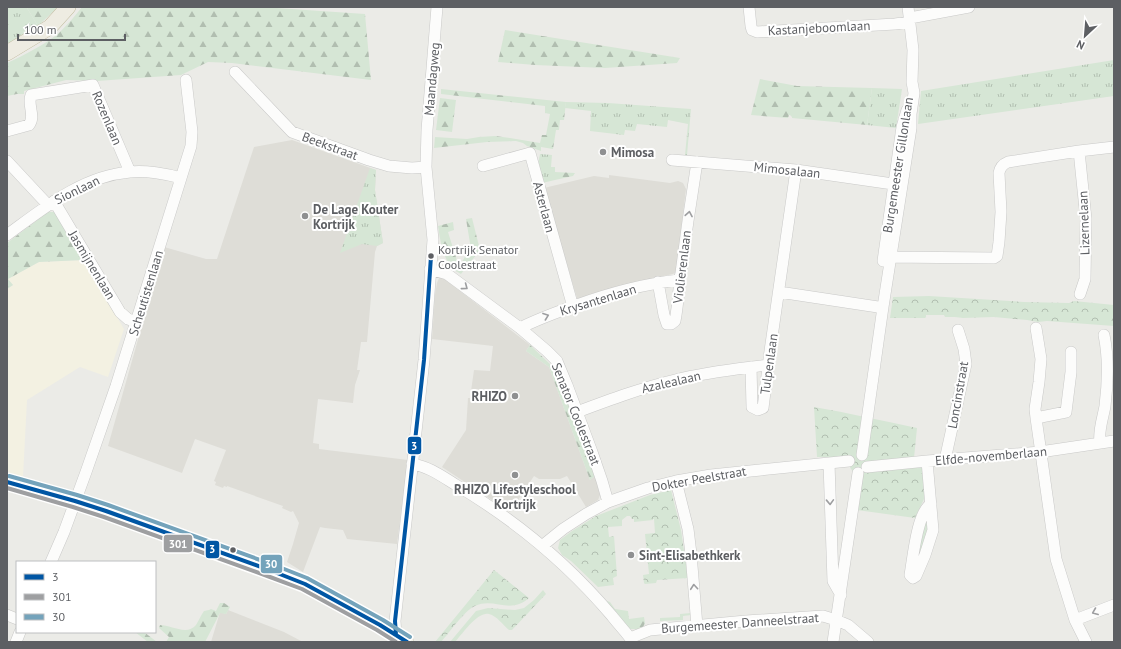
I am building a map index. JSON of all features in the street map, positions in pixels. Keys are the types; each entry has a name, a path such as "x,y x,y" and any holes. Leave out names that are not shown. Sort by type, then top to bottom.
{"highway":[{"path":"7,53 50,27 68,7"}],"main road":[{"path":"7,482 75,501 306,584 353,609 400,640"}],"street":[{"name":"Maandagweg","path":"426,167 437,7"},
{"name":"Kastanjeboomlaan","path":"749,7 752,30 757,32 895,24 909,16"},
{"path":"909,16 970,7"},
{"name":"Burgemeester Gillonlaan","path":"855,457 898,184 902,127 912,82 913,50 909,16"},
{"name":"Beekstraat","path":"235,72 292,132 389,166 412,168 426,167"},
{"name":"Scheutistenlaan","path":"51,561 64,532 116,386 191,144 192,132 186,80"},
{"name":"Rozenlaan","path":"7,132 29,126 31,123 33,119 29,99 31,95 93,85 130,172"},
{"path":"887,257 994,258 997,256 1001,212 999,173 1000,168 1004,163 1114,147"},
{"name":"Lizernelaan","path":"1079,151 1086,219 1085,279 1080,294"},
{"name":"Asterlaan","path":"483,166 530,153 573,306"},
{"name":"Mimosalaan","path":"672,160 796,170 898,184"},
{"name":"Jasmijnenlaan","path":"7,161 51,203 120,312 128,319 137,322"},
{"name":"Violierenlaan","path":"658,282 664,315 667,324 671,324 676,316 679,286 678,280 681,273 697,162"},
{"path":"400,640 395,621 424,360 432,234 426,167"},
{"name":"Tulpenlaan","path":"751,368 752,407 758,410 763,408 796,170"},
{"name":"Sionlaan","path":"7,235 51,203 90,181 130,172 169,175 181,178"},
{"name":"Burgemeester Gillonlaan","path":"855,457 887,257"},
{"name":"Senator Coolestraat","path":"430,269 447,274 520,328 557,361 592,452 608,502"},
{"name":"Krysantenlaan","path":"520,328 573,306 607,295 658,282 678,280"},
{"path":"779,292 878,307"},
{"path":"1036,328 1041,359 1040,382 1035,409 1056,559 1076,620 1086,642"},
{"name":"Loncinstraat","path":"945,460 966,364 964,349 958,330"},
{"path":"1100,443 1099,438 1108,372 1104,335"},
{"path":"1036,418 1066,412 1071,372 1071,352"},
{"name":"Azalealaan","path":"576,412 636,390 676,379 768,365"},
{"name":"Elfde-novemberlaan","path":"862,470 928,461 1040,452 1114,441"},
{"path":"833,642 862,470 867,460 855,457 849,466 850,469 853,472 862,470"},
{"name":"Dokter Peelstraat","path":"542,546 563,529 586,514 608,502 648,488 710,475 829,463 855,457"},
{"path":"928,461 933,530 922,562 916,576 913,578 910,575 918,527 927,506 931,504"},
{"path":"829,463 833,581 841,595"},
{"path":"412,464 419,465 436,474 490,507 542,546 581,582 632,640"},
{"path":"676,481 688,529 697,626"},
{"path":"1076,620 1114,604"},
{"name":"Burgemeester Danneelstraat","path":"632,640 650,630 746,621 823,616 848,625 868,642"}],"shaded area":[{"path":"292,140 376,170 375,190 383,243 377,246 375,252 367,342 361,342 357,370 360,370 355,385 353,403 318,399 313,443 319,444 319,449 408,460 397,544 347,539 343,530 320,527 303,572 287,562 299,523 293,511 291,512 282,508 283,506 227,486 224,486 223,488 215,485 216,482 214,481 226,450 195,439 182,473 108,446 164,247 206,259 217,259 254,147"},
{"path":"609,175 670,183 678,181 683,183 686,189 676,272 673,274 632,283 580,300 577,298 544,188 594,176 609,178"},
{"path":"84,260 124,329 108,377 80,367 27,400 23,477 7,472 7,289 13,285 7,279 39,262"},
{"name":"RHIZO","path":"439,278 443,278 530,345 526,351 549,367 590,480 595,476 600,495 598,500 586,507 567,476 560,479 539,479 534,476 510,512 442,467 466,430 468,398 470,398 474,370 490,371 493,346 432,339 435,294"},
{"path":"228,610 284,632 303,642 211,642 220,612 226,614"}],"green space":[{"path":"7,7 27,8 38,26 15,41 7,44"},
{"path":"25,7 58,7 38,26"},
{"path":"82,7 262,7 365,14 371,80 232,63 208,62 181,75 97,81 66,80 24,91 24,94 7,96 7,63 34,50 59,33"},
{"path":"505,30 680,58 677,63 605,68 498,62"},
{"path":"1114,60 1114,96 918,124 921,91"},
{"path":"760,79 797,86 872,88 867,125 792,118 790,115 788,118 751,115"},
{"path":"872,88 902,89 896,128 867,125"},
{"path":"441,89 566,102 564,120 560,120 559,130 556,130 553,149 541,147 541,151 516,141 487,142 434,148 435,137 467,139 495,136 540,143 542,135 546,135 550,114 545,113 545,106 441,94"},
{"path":"440,98 456,100 452,132 436,130"},
{"path":"566,102 608,103 691,109 687,155 685,155 688,124 668,120 667,127 637,124 635,131 625,130 624,135 590,131 591,111 565,108"},
{"path":"540,154 552,155 551,167 555,167 555,180 542,183 537,169"},
{"path":"370,168 376,170 375,190 383,243 377,246 362,244 340,253"},
{"path":"555,172 575,173 573,176 555,180"},
{"path":"48,212 55,212 84,260 39,262 8,279 13,285 7,289 7,243"},
{"path":"472,218 480,250 461,274 453,268 445,257 438,226 453,222 454,230 448,232 459,267 471,249 466,219"},
{"path":"929,296 1024,302 1069,303 1074,301 1114,305 1114,326 1047,321 1038,322 994,317 945,317 944,315 926,315 925,318 890,318 893,297"},
{"path":"530,345 551,365 560,380 595,476 590,480 549,367 526,351"},
{"path":"814,407 917,428 913,468 923,467 925,491 924,499 915,518 857,510 855,473 850,466 851,457 817,457"},
{"path":"671,490 681,530 688,578 657,580 656,583 644,583 643,575 649,574 645,534 655,533 654,519 634,522 634,519 627,516 622,520 622,526 608,527 609,537 614,536 617,576 613,578 614,585 598,587 571,561 562,555 558,548 560,540 596,516 650,495"},
{"path":"927,512 930,529 919,556 918,555"},
{"path":"494,570 529,598 522,603 509,606 489,603 475,606 462,617 441,642 435,642"},
{"path":"543,590 546,594 512,630 509,630 495,617 485,614 475,619 455,642 450,642 476,611 488,608 515,610 524,608"},
{"path":"606,602 610,602 615,609 628,611 629,619 644,617 645,623 642,629 627,629"},
{"path":"220,603 224,603 230,607 226,614 220,613 205,642 166,642 169,637 159,628 160,625 188,630 196,625 204,611 211,609 216,611"},
{"path":"691,613 691,615 683,616 683,620 660,621 660,618 680,617 680,614"},
{"path":"136,633 145,633 157,642 148,642"}],"transit line":[{"name":"3","path":"396,635 395,621 424,360 431,256"},
{"name":"30","path":"9,476 108,505 307,578 383,620 410,637"},
{"name":"3","path":"7,482 106,511 305,584 380,625 407,642"},
{"name":"301","path":"7,488 104,517 302,589 396,642"}],"place":[{"name":"Mimosa","path":"603,152"},
{"name":"De Lage Kouter Kortrijk","path":"305,216"},
{"name":"Kortrijk Senator Coolestraat","path":"431,256"},
{"name":"RHIZO","path":"515,396"},
{"name":"RHIZO Lifestyleschool Kortrijk","path":"515,475"},
{"name":"Sint-Elisabethkerk","path":"631,555"}]}
